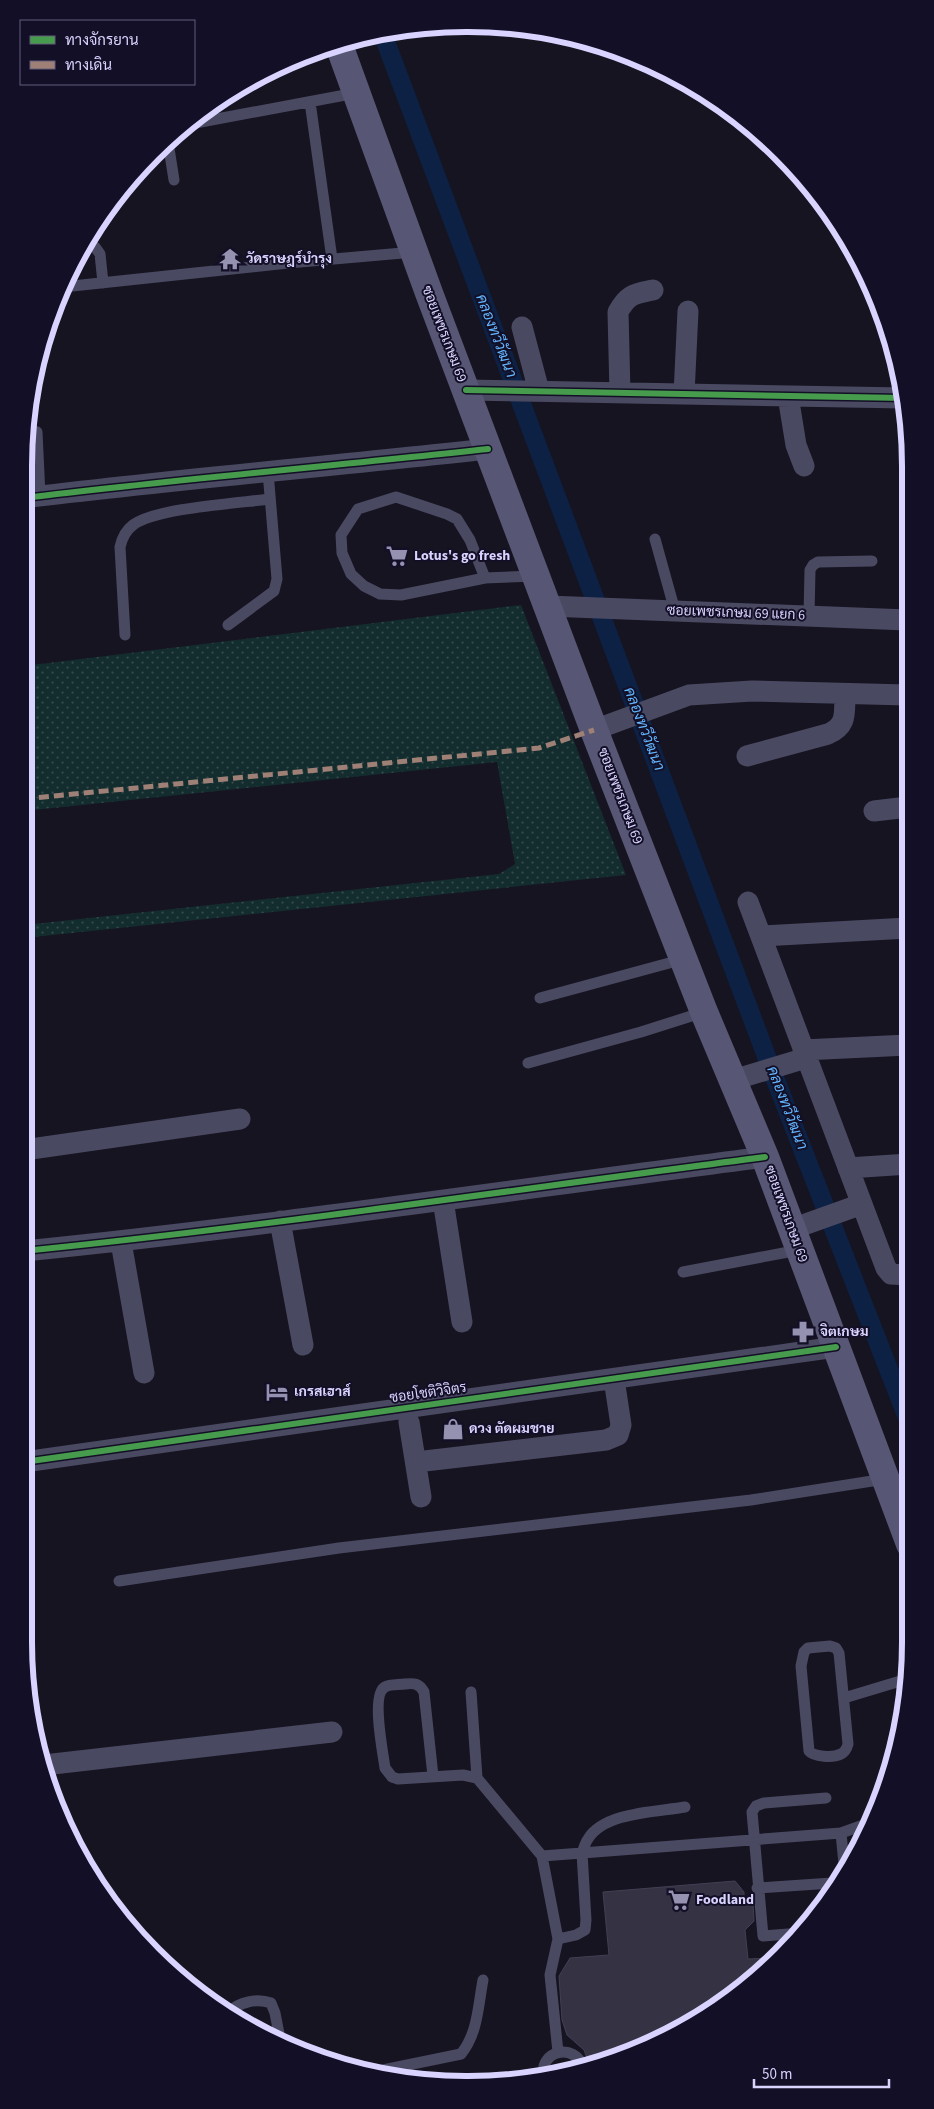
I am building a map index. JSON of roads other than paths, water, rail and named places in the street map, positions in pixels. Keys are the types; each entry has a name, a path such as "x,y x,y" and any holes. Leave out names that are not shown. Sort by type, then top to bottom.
{"main road":[{"name":"ซอยเพชรเกษม 69","path":"341,51 414,252 476,390 488,449 536,576 557,606 604,726 704,1012 741,1078 765,1157 799,1234 836,1347 902,1522"}],"street":[{"path":"620,393 618,312 625,301 633,294 653,290"},
{"path":"684,394 688,311"},
{"path":"522,326 537,391"},
{"path":"476,390 896,398"},
{"path":"788,396 796,445 804,466"},
{"path":"32,497 111,487 488,449"},
{"name":"ซอยเพชรเกษม 69 แยก 6","path":"557,606 902,620"},
{"path":"604,726 689,695 752,691 902,695"},
{"path":"747,756 828,734 838,729 843,722 845,694"},
{"path":"874,811 902,808"},
{"path":"748,902 761,936 800,1057 848,1168 886,1268 891,1274 902,1275"},
{"path":"761,936 902,928"},
{"path":"741,1078 800,1057 902,1046"},
{"path":"32,1149 240,1119"},
{"path":"32,1251 121,1242 765,1157"},
{"path":"848,1168 902,1164"},
{"path":"443,1200 462,1322"},
{"path":"799,1234 840,1211 862,1204"},
{"path":"280,1221 303,1345"},
{"path":"121,1242 144,1373"},
{"name":"ซอยโชติวิจิตร","path":"32,1461 836,1347"},
{"path":"416,1462 606,1440 618,1435 621,1425 614,1379"},
{"path":"409,1422 421,1497"},
{"path":"50,1764 332,1732"}],"lane":[{"path":"202,122 356,93"},
{"path":"310,102 332,259"},
{"path":"169,151 174,180"},
{"path":"93,247 100,254 103,284"},
{"path":"72,286 414,252"},
{"path":"32,497 37,432 34,431"},
{"path":"228,625 274,591 277,580 268,472"},
{"path":"485,578 470,540 458,520 447,514 396,497 358,509 341,535 342,553 351,574 364,586 380,594 401,595 485,578 536,576"},
{"path":"125,635 120,548 123,535 134,524 163,513 270,498"},
{"path":"655,539 675,611"},
{"path":"809,616 810,570 813,565 818,562 872,561"},
{"path":"540,998 684,959"},
{"path":"528,1063 641,1032 704,1012"},
{"path":"683,1272 799,1234"},
{"path":"119,1581 340,1548 752,1500 886,1479"},
{"path":"830,1646 839,1653 844,1698 848,1744 846,1751 840,1755 818,1756 811,1754 809,1751 800,1666 804,1652 808,1648 830,1646"},
{"path":"844,1698 900,1681"},
{"path":"433,1776 424,1692 421,1686 414,1683 385,1687 381,1691 377,1702 385,1768 392,1777 398,1779 463,1775 477,1778"},
{"path":"471,1692 477,1778 542,1856 558,1939 550,1975 558,2052"},
{"path":"788,1934 763,1936 752,1812 756,1806 764,1803 826,1798"},
{"path":"558,1939 576,1935 585,1930 582,1853 588,1837 601,1825 621,1817 685,1808"},
{"path":"542,1856 841,1832 860,1827"},
{"path":"841,1832 843,1858"},
{"path":"758,1888 828,1883"},
{"path":"388,2069 461,2054 470,2043 476,2026 483,1980"},
{"path":"233,2008 261,1999 271,2003 279,2034"},
{"path":"543,2070 545,2062 558,2052 572,2053 580,2062"}],"waterway":[{"name":"คลองทวีวัฒนา","path":"385,40 772,1071 902,1404"}],"place":[{"name":"วัดราษฎร์บำรุง","path":"230,259"},
{"name":"Lotus's go fresh","path":"397,556"},
{"name":"จิตเกษม","path":"803,1332"},
{"name":"เกรสเฮาส์","path":"277,1392"},
{"name":"ดวง ตัดผมชาย","path":"453,1429"},
{"name":"Foodland","path":"679,1900"}]}
